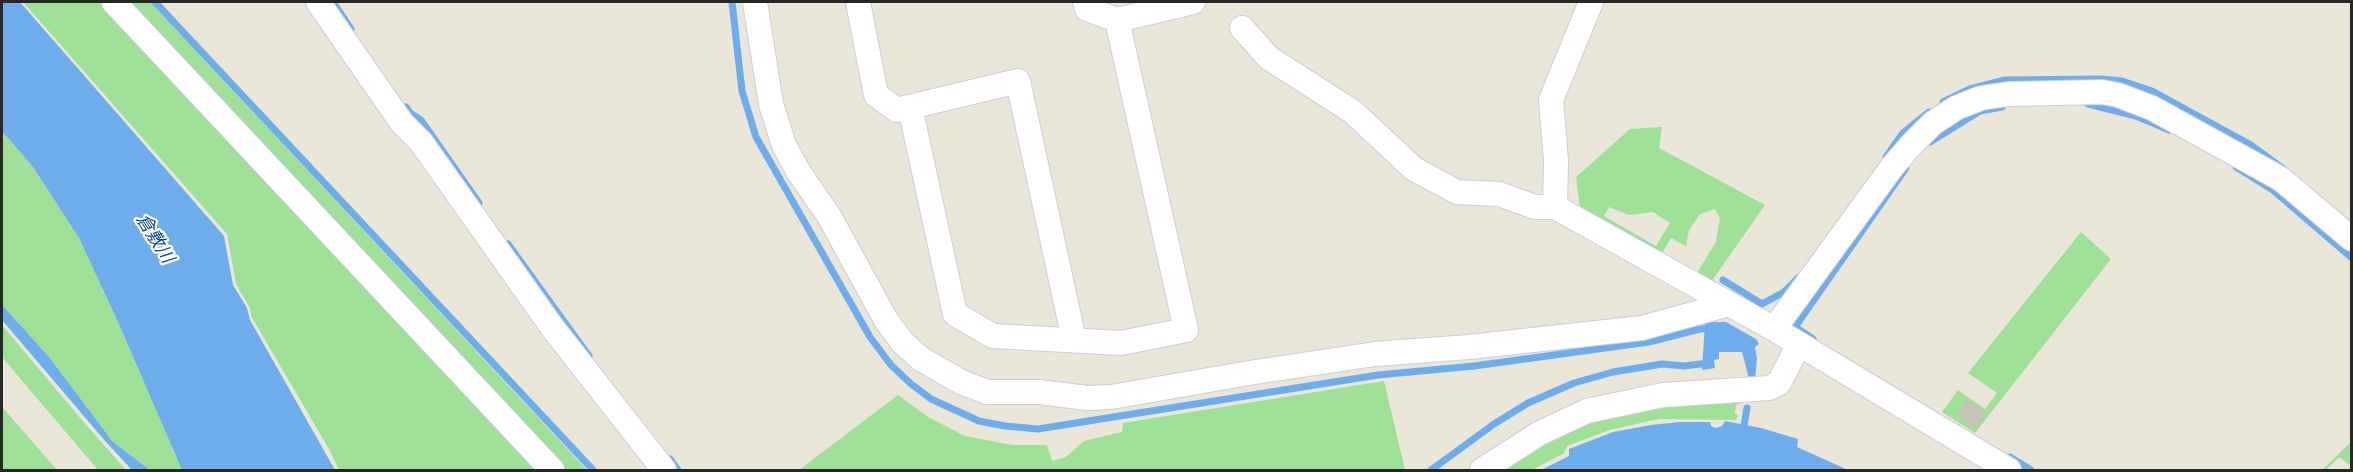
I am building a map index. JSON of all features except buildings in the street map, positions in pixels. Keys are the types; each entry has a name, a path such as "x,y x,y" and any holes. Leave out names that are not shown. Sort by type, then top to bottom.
{"street":[{"path":"114,2 552,471"},
{"path":"318,2 384,98 402,123 421,142 552,327 664,471"},
{"path":"755,2 771,104 784,145 798,171 829,216 886,320 903,343 921,359 961,382 987,392 1039,392 1087,398 1111,397 1375,354 1469,347 1642,328 1730,304"},
{"path":"858,2 876,95 897,110 1018,81 1074,340"},
{"path":"1085,2 1087,9 1118,20 1193,2"},
{"path":"1555,207 1556,160 1551,100 1591,2"},
{"path":"910,107 956,314 993,336 1121,343 1186,330 1118,20"},
{"path":"1242,28 1269,58 1353,112 1414,169 1457,192 1499,194 1534,207 1555,207 1774,329 2009,471"},
{"path":"1774,329 1892,167 1912,144 1934,123 1956,108 1981,98 1999,95 2102,92 2152,108 2281,179 2352,239"},
{"path":"1482,471 1565,419 1595,408 1663,395 1769,388 1779,383 1799,344"}],"green space":[{"path":"23,2 102,2 391,306 543,470 339,470 251,316 250,308 236,284 227,234"},
{"path":"121,2 150,2 587,470 559,470"},
{"path":"1662,127 1659,148 1765,205 1711,282 1697,273 1716,242 1720,218 1715,209 1700,214 1689,230 1686,246 1671,238 1662,253 1580,208 1576,177 1630,129","holes":["1609,207 1629,215 1653,212 1670,223 1656,246 1604,216"]},
{"path":"2,131 33,167 79,238 182,470 150,470 113,442 49,357 2,305"},
{"path":"2081,232 2111,259 1975,433 1942,412 1958,390 1985,409 1997,393 1968,373","holes":["1967,401 1985,413 1975,428 1957,415"]},
{"path":"2,325 126,470 98,470 2,357"},
{"path":"1384,381 1405,470 799,470 898,395 928,417 965,436 1012,445 1047,445 1052,461 1066,457 1084,441 1122,432 1123,423"},
{"path":"1741,395 1741,402 1736,405 1735,413 1738,416 1736,420 1658,419 1610,430 1567,446 1564,453 1532,470 1489,470 1588,415"},
{"path":"2,407 57,470 2,470"},
{"path":"2351,442 2351,466 2339,457 2326,470 2322,470"}],"water":[{"name":"倉敷川","path":"2,2 20,2 224,236 233,285 247,308 250,320 335,470 182,470 79,238 33,167 2,131"},
{"path":"2,305 49,357 113,442 150,470 132,470 106,442 2,320"},
{"path":"1726,322 1756,339 1759,344 1755,347 1757,358 1755,380 1749,379 1742,352 1719,352 1719,359 1714,360 1715,368 1702,370 1705,323"},
{"path":"1725,421 1761,428 1798,439 1797,447 1848,470 1541,470 1569,456 1569,449 1613,432 1680,422 1710,422 1711,426 1716,428 1722,426"}],"waterway":[{"path":"155,2 593,470"},
{"path":"333,2 351,29"},
{"path":"732,2 742,91 756,137 870,337 891,365 910,383 931,399 979,421 1038,429 1378,375 1474,366 1649,342 1700,329 1713,328"},
{"path":"1943,102 1970,89 2005,80 2102,79 2122,81 2152,91 2251,145 2285,170"},
{"path":"2088,104 2136,116 2169,130"},
{"path":"406,107 410,113 421,120 479,203"},
{"path":"1930,142 1980,111 2002,107"},
{"path":"1886,157 1903,133 1929,112"},
{"path":"2236,167 2273,190 2352,258"},
{"path":"1792,328 1795,327 1906,168"},
{"path":"508,244 589,356"},
{"path":"1723,280 1762,304 1784,292 1798,278"},
{"path":"1795,327 1813,339"},
{"path":"1431,470 1494,424 1528,403 1574,383 1613,372 1662,364 1684,366 1709,363"},
{"path":"1743,432 1747,408"},
{"path":"2010,457 2031,470"},
{"path":"670,459 678,470"}]}
